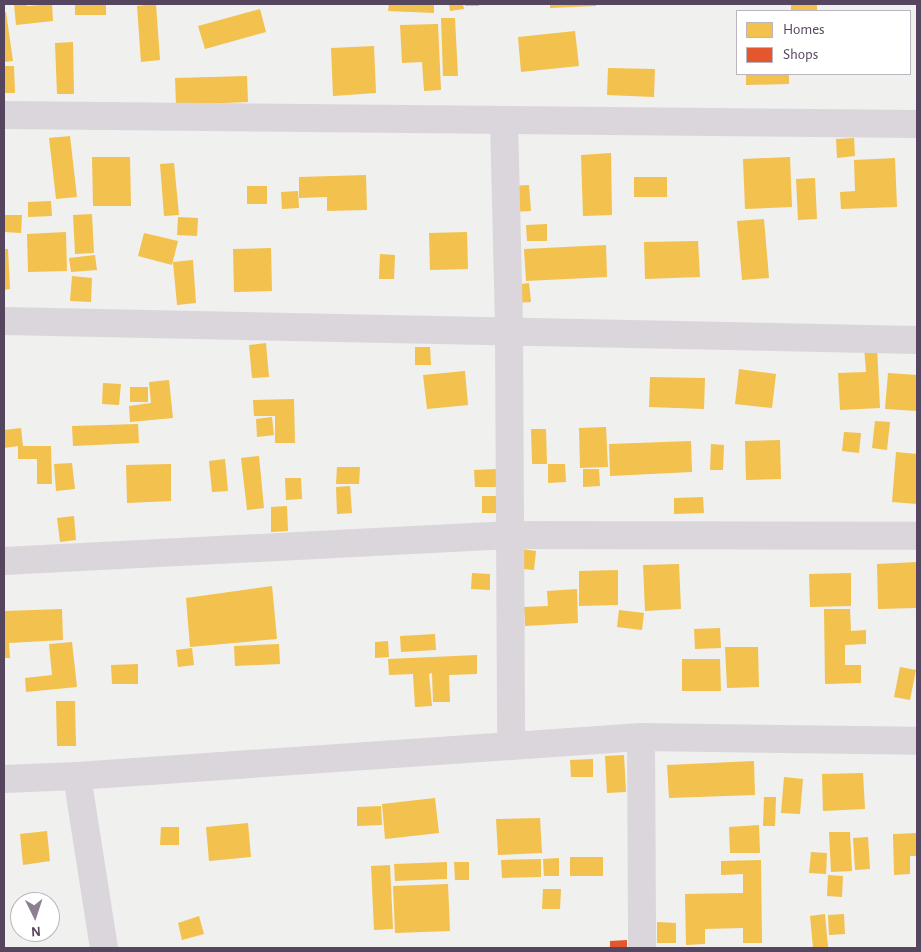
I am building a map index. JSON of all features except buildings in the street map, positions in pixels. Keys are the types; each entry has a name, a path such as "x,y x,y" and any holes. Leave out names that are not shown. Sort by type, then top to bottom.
{"street":[{"path":"4,115 917,124"},
{"path":"504,120 510,535 510,744"},
{"path":"4,321 917,340"},
{"path":"4,561 510,535 917,536"},
{"path":"641,737 642,948"},
{"path":"4,778 77,776 510,744 641,737 917,741"},
{"path":"77,776 104,948"}]}
